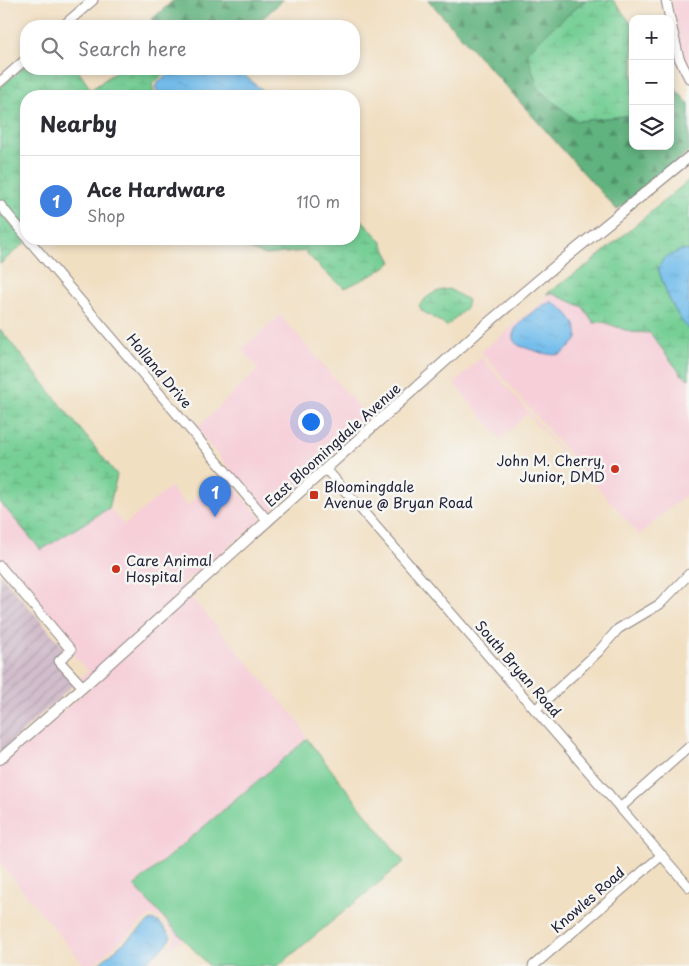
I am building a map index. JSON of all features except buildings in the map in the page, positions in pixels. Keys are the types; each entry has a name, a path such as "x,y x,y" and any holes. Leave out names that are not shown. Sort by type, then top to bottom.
{"main road":[{"name":"East Bloomingdale Avenue","path":"0,759 540,278 689,157"}],"street":[{"path":"70,20 93,0"},
{"path":"666,0 669,15"},
{"path":"674,36 679,58 689,78"},
{"path":"0,82 20,64"},
{"name":"Holland Drive","path":"0,205 20,229"},
{"name":"Holland Drive","path":"33,245 268,521"},
{"name":"South Bryan Road","path":"326,470 689,887"},
{"path":"0,566 71,650 59,661 83,687"},
{"path":"535,710 598,652 618,629 660,604 689,574"},
{"path":"620,808 689,747"},
{"name":"Knowles Road","path":"533,966 662,855"}],"shaded area":[{"path":"671,0 689,0 689,69 683,57"},
{"path":"611,245 689,332 689,492 639,535 481,352"},
{"path":"280,315 372,422 268,514 196,429 258,369 242,349"},
{"path":"481,357 608,504 527,414 501,439 454,384"},
{"path":"222,473 262,520 181,585 184,589 83,681 80,678 88,671 73,655 75,647 0,559 0,502 41,550 109,508 125,525 170,487 187,506"},
{"path":"0,574 65,649 56,657 56,664 74,684 0,753"},
{"path":"190,596 300,723 307,739 134,885 183,938 151,966 147,966 169,947 175,936 162,919 150,916 91,966 85,966 0,863 0,766 83,694"}],"green space":[{"path":"174,0 283,0 261,20 151,20"},
{"path":"428,0 586,0 552,28 577,121 629,115 629,150 674,150 674,87 689,104 689,151 617,210"},
{"path":"586,0 613,0 629,21 629,115 577,121 538,89 527,52"},
{"path":"20,70 20,75 81,75 91,90 20,90 20,223 0,199 0,88"},
{"path":"111,75 163,75 152,84 154,90 91,90"},
{"path":"689,180 689,251 682,250 658,268 674,308 689,330 689,379 681,374 650,333 631,332 603,322 594,323 583,307 551,293 546,294 589,264"},
{"path":"0,212 20,235 20,245 22,245 0,264"},
{"path":"360,218 381,241 392,262 376,273 345,288 326,273 304,251 266,255 237,245 360,245"},
{"path":"449,289 468,300 466,308 447,326 422,311 419,305 432,294"},
{"path":"0,329 117,475 109,508 41,550 0,502"},
{"path":"307,739 404,862 278,966 209,966 134,886"}],"water":[{"path":"167,75 244,75 262,90 157,90 155,86"},
{"path":"682,250 689,251 689,330 674,308 658,268 664,258"},
{"path":"552,302 566,312 576,327 577,338 575,342 561,354 557,355 523,347 515,342 513,336 515,329 521,322 537,309"},
{"path":"151,920 159,922 171,936 166,945 141,966 96,966"}],"place":[{"name":"John M. Cherry, Junior, DMD","path":"615,469"},
{"name":"Bloomingdale Avenue @ Bryan Road","path":"314,495"},
{"name":"Ace Hardware","path":"215,517"},
{"name":"Care Animal Hospital","path":"116,569"}]}
